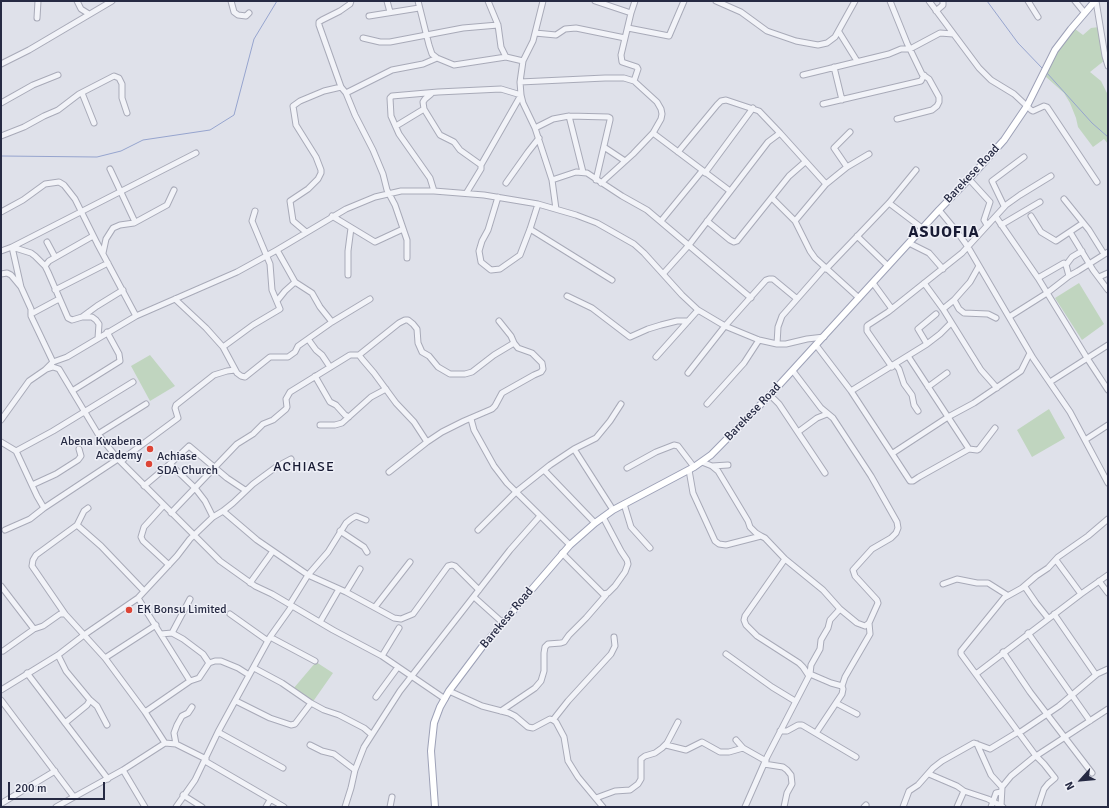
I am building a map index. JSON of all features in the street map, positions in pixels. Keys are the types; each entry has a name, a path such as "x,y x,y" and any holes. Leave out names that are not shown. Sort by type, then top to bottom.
{"main road":[{"name":"Barekese Road","path":"435,806 431,740 436,716 449,691 482,647 570,544 613,510 702,462 711,455 793,371 922,228 969,179 1010,132 1027,106 1055,50 1084,12 1096,1"}],"street":[{"path":"37,18 38,1"},
{"path":"77,1 81,9 89,14"},
{"path":"1,64 29,50 112,1"},
{"path":"231,1 234,12 238,15 246,16 249,12"},
{"path":"351,1 350,4 340,11 320,22 327,50 337,72 341,88 346,93 378,162 403,228 407,240 408,258"},
{"path":"387,1 390,12"},
{"path":"418,1 432,54 437,58 454,65 506,58 523,61"},
{"path":"488,1 498,25 501,48 506,58"},
{"path":"543,1 533,41 523,61 520,82 521,95 539,138 552,180 556,209"},
{"path":"595,1 631,13"},
{"path":"634,81 638,69 637,67 622,62 620,55 635,1"},
{"path":"628,28 669,36 684,1"},
{"path":"720,2 741,12 766,31 796,41 818,45 831,40 838,32 855,1"},
{"path":"890,1 922,74 929,79 939,97 938,104 929,111 897,119"},
{"path":"929,1 979,68 991,80 1014,94 1033,111 1041,106 1047,107 1097,182"},
{"path":"936,11 943,5 943,1"},
{"path":"1028,1 1038,17"},
{"path":"1074,1 1084,12"},
{"path":"1096,1 1108,66"},
{"path":"369,16 419,8"},
{"path":"363,38 380,42 390,42 463,28 498,25"},
{"path":"535,33 556,35 564,29 576,28 625,38"},
{"path":"838,32 857,62"},
{"path":"803,75 857,62 901,49 910,49 940,33 953,34"},
{"path":"346,93 392,70 423,64 437,58"},
{"path":"834,67 842,100"},
{"path":"1,103 33,85 58,75"},
{"path":"823,104 921,81 924,75"},
{"path":"1,136 24,127 58,110 82,93 111,78 117,77 122,84 122,98 127,113"},
{"path":"520,82 624,78 634,81 657,102 662,114 661,119 653,133 601,183"},
{"path":"306,232 293,221 290,201 308,189 318,179 321,170 316,157 296,125 293,106 300,101 324,91 341,88"},
{"path":"434,191 430,178 400,134 391,116 390,98 392,96 500,89 521,95"},
{"path":"82,93 94,123"},
{"path":"433,93 427,96 423,102 424,109 440,135 454,142 460,150 481,165"},
{"path":"467,192 521,95"},
{"path":"678,152 722,101 732,101 759,111 826,184"},
{"path":"661,221 704,172 753,108"},
{"path":"396,126 424,109"},
{"path":"535,128 553,120 570,116 610,118 596,180"},
{"path":"570,116 583,172"},
{"path":"847,167 834,148 850,132"},
{"path":"653,133 730,191"},
{"path":"663,274 689,244 768,142 780,133"},
{"path":"506,183 539,138"},
{"path":"604,147 625,161"},
{"path":"1,251 12,247 196,153"},
{"path":"795,220 826,184 847,167 869,154"},
{"path":"1004,206 992,181 1024,156"},
{"path":"706,221 734,242 741,237 789,176 806,162"},
{"path":"110,169 135,222"},
{"path":"777,344 779,322 796,298 889,203 916,170"},
{"path":"552,180 576,172 583,172 647,210 751,298"},
{"path":"918,411 914,405 912,395 904,384 899,370 893,365 868,331 866,326 892,309 968,247 996,217 1004,206 1051,176"},
{"path":"969,179 990,202 984,220 987,225"},
{"path":"1,212 24,200 45,184 59,182 64,185 70,191 81,211 136,316"},
{"path":"103,253 106,239 113,228 135,222 167,205 174,190"},
{"path":"1,420 30,381 53,362 67,357 136,316 237,272 267,256 332,216 357,204 389,193 413,190 467,192 538,204 597,223 634,244 698,310 726,326 759,340 777,344 786,344 824,337"},
{"path":"498,197 488,230 479,251 481,262 491,270 500,270 519,257 538,204"},
{"path":"772,198 795,220 810,251 825,268 859,298"},
{"path":"1009,317 1106,253 1064,199"},
{"path":"1001,225 1040,202"},
{"path":"889,203 922,228"},
{"path":"939,210 968,247 1030,353 1070,412 1108,484"},
{"path":"223,347 253,325 279,310 280,307 273,293 271,271 267,256 252,221 255,211"},
{"path":"332,216 375,242 403,228"},
{"path":"1031,216 1041,232 1053,240 1058,240 1083,223"},
{"path":"996,217 1038,278 1108,390"},
{"path":"348,276 350,228"},
{"path":"530,229 612,280"},
{"path":"1070,232 1089,264 1108,290"},
{"path":"45,266 49,260 93,236"},
{"path":"857,236 888,266"},
{"path":"46,242 55,257"},
{"path":"909,243 929,254 943,268"},
{"path":"12,247 31,253 45,266 70,320 76,320 82,317 96,306 123,290"},
{"path":"12,247 21,287 31,309 31,314 53,362"},
{"path":"277,250 295,282 312,293 320,307 332,322"},
{"path":"1066,266 1072,257 1082,251"},
{"path":"55,290 108,263"},
{"path":"1038,278 1063,263 1066,266 1069,276"},
{"path":"943,309 954,300 970,282 979,266"},
{"path":"1098,277 1108,273"},
{"path":"1,274 11,275 21,287"},
{"path":"688,373 766,280 773,279 796,298"},
{"path":"277,301 295,282"},
{"path":"873,283 892,309"},
{"path":"924,283 943,309 981,370 997,388"},
{"path":"567,296 592,308 630,337 661,325 688,321"},
{"path":"31,314 59,299"},
{"path":"175,300 198,319 223,347 235,370 240,376 245,377 270,357 288,357 295,352 298,346 332,322 370,299"},
{"path":"954,300 959,309 964,313 988,314 996,318"},
{"path":"656,358 698,310"},
{"path":"927,344 918,329 936,314"},
{"path":"82,317 92,317 96,320 99,324 98,338"},
{"path":"171,513 237,444 253,434 263,424 277,417 286,409 286,399 290,392 350,355 359,355 399,323 405,320 408,320 417,329 418,343 422,352 429,356 438,367 450,374 465,374 472,372 494,355 514,343"},
{"path":"389,472 442,432 492,409 502,393 543,370 542,364 536,356 518,348 499,321"},
{"path":"852,391 927,344 940,334 951,322"},
{"path":"72,391 120,361 119,354 107,332"},
{"path":"308,339 330,367"},
{"path":"707,404 744,363 759,340"},
{"path":"816,345 852,391 910,481 913,481 969,448"},
{"path":"1050,382 1108,345"},
{"path":"893,453 948,417 974,403 1021,371 1030,353"},
{"path":"359,355 396,403 414,422 427,442"},
{"path":"908,356 969,448 976,450 979,449 996,428"},
{"path":"59,369 61,363 67,357"},
{"path":"45,370 53,367 59,369 98,434 120,461 220,561 250,583 382,656 445,699"},
{"path":"5,530 30,519 44,508 120,461 178,418 175,408 176,405 214,375 235,370"},
{"path":"793,371 827,414 833,418 871,476 898,528 892,538 872,549 853,570 855,576 877,600 877,605 869,623 870,634 844,678 842,694 816,733"},
{"path":"928,387 947,373"},
{"path":"315,376 330,402 336,404 345,415 349,417"},
{"path":"16,451 133,382"},
{"path":"320,425 335,425 342,422 371,398 386,389"},
{"path":"770,395 779,404 825,473"},
{"path":"98,434 146,404"},
{"path":"478,530 516,492 557,459 596,438 610,421 621,404"},
{"path":"798,432 817,418 827,414"},
{"path":"471,419 474,430 494,466 516,492 570,544"},
{"path":"1085,440 1108,425"},
{"path":"1,442 16,451 44,508"},
{"path":"626,468 656,452 674,445 678,446 692,468 692,493 715,541 719,544 726,545 761,536"},
{"path":"144,486 189,446 227,478 245,490"},
{"path":"574,449 613,510"},
{"path":"32,485 66,469 81,456 79,450"},
{"path":"1,690 58,655 84,635 138,598 213,517 223,511 245,490 276,467 291,459"},
{"path":"702,462 712,466 718,472 748,521 750,527 764,538 785,559 823,590 840,609 857,623 865,626 869,623"},
{"path":"170,464 195,488 205,501 213,517"},
{"path":"712,466 728,465"},
{"path":"544,470 586,516 595,523"},
{"path":"624,504 631,527 650,548"},
{"path":"164,505 144,527 141,537 143,541 169,565"},
{"path":"88,508 84,511 77,525 36,555 32,563 34,569 65,614 105,658 145,712 165,743"},
{"path":"223,511 273,551 308,575 346,592 394,618 401,619 413,614 448,566 456,566 479,590"},
{"path":"176,807 195,780 218,732 249,675 308,575 328,552 340,531 351,519 356,516 366,520"},
{"path":"345,807 362,750 371,734 400,691 518,540 540,516"},
{"path":"501,712 535,688 541,681 544,671 545,647 548,644 564,642 615,586 625,572 628,564 627,560 603,517"},
{"path":"1038,807 1044,789 1055,778 1036,756 961,651 1007,595 1025,587 1056,560 1108,519"},
{"path":"77,525 102,546 144,591"},
{"path":"340,531 364,547 367,552"},
{"path":"250,583 273,551"},
{"path":"562,553 590,582 606,595"},
{"path":"785,559 745,616 744,620 746,625 757,636 799,663 810,675 842,686"},
{"path":"1056,560 1081,594"},
{"path":"375,607 410,562"},
{"path":"346,592 360,569"},
{"path":"976,674 1048,618 1108,575"},
{"path":"943,584 957,579 977,583 988,583 1007,595"},
{"path":"1099,581 1108,593"},
{"path":"1,586 34,629"},
{"path":"1025,587 1048,618"},
{"path":"320,622 339,589"},
{"path":"474,597 503,623"},
{"path":"138,598 190,680"},
{"path":"172,633 190,599"},
{"path":"745,807 780,731 810,675 811,665 820,649 821,640 828,628 830,620 840,609"},
{"path":"3,651 34,629 43,626 62,614 65,614"},
{"path":"230,614 269,639 315,661"},
{"path":"1054,614 1096,676"},
{"path":"105,658 156,625"},
{"path":"382,656 399,628"},
{"path":"161,634 172,633 216,661"},
{"path":"1028,633 1090,720"},
{"path":"449,691 482,706 515,716 528,727 533,728 550,719 553,720 568,701 611,654 615,646 614,637"},
{"path":"1003,652 1047,715 1092,773"},
{"path":"203,654 209,663"},
{"path":"726,654 772,687 796,701"},
{"path":"58,655 63,667 90,700 97,706 108,725"},
{"path":"145,712 190,680 199,678 209,663 221,661 238,668 249,675"},
{"path":"376,697 398,667"},
{"path":"254,668 282,682 311,703 324,710 339,715 364,728 371,734"},
{"path":"903,807 909,791 918,785 933,768 942,761 972,744 977,744 986,749 990,749 1047,715 1096,676 1108,669"},
{"path":"27,673 108,779"},
{"path":"1,700 74,797"},
{"path":"64,723 87,705 90,700"},
{"path":"236,701 270,718 291,725 295,724 311,703"},
{"path":"836,702 857,714"},
{"path":"176,744 174,733 177,725 182,716 188,713 192,707"},
{"path":"992,805 996,793 1011,776 1036,756 1108,709"},
{"path":"553,720 556,722 564,737 568,761 578,778 596,798 600,806"},
{"path":"596,798 611,792 630,790 635,787 641,779 641,759 645,756 656,753 666,745 678,722"},
{"path":"780,731 787,731 798,725 802,726 856,757"},
{"path":"218,732 283,768"},
{"path":"736,740 743,748 765,763 783,767 791,775 792,784 787,793 784,807"},
{"path":"666,745 686,750 702,742 720,752 729,752 743,748"},
{"path":"56,807 108,779 165,743 176,744 284,807"},
{"path":"929,774 957,786 992,805 1002,807 1001,789 991,775 977,744"},
{"path":"310,745 322,751 334,754 355,770"},
{"path":"123,770 145,807"},
{"path":"2,803 55,771"},
{"path":"957,807 964,791"},
{"path":"183,795 202,807"},
{"path":"390,807 392,797"},
{"path":"266,807 270,800"}],"green space":[{"path":"1099,27 1105,60 1090,72 1101,81 1108,95 1108,144 1104,139 1093,147 1078,127 1070,103 1064,93 1045,76 1058,50 1075,29 1083,35 1091,28"},
{"path":"1079,283 1104,324 1082,340 1055,298"},
{"path":"150,355 175,386 150,401 131,366"},
{"path":"1049,409 1065,438 1032,457 1017,430"},
{"path":"316,662 333,673 312,703 293,689"}],"waterway":[{"path":"1,156 97,157 121,151 143,140 210,130 234,115 254,39 277,1"},
{"path":"987,1 1018,43 1042,68"},
{"path":"1047,73 1092,123 1108,137"}],"place":[{"name":"Abena Kwabena Academy","path":"150,449"},
{"name":"Achiase SDA Church","path":"149,464"},
{"name":"EK Bonsu Limited","path":"129,610"}],"district":[{"name":"ASUOFIA","path":"944,233"},
{"name":"ACHIASE","path":"304,467"}]}
